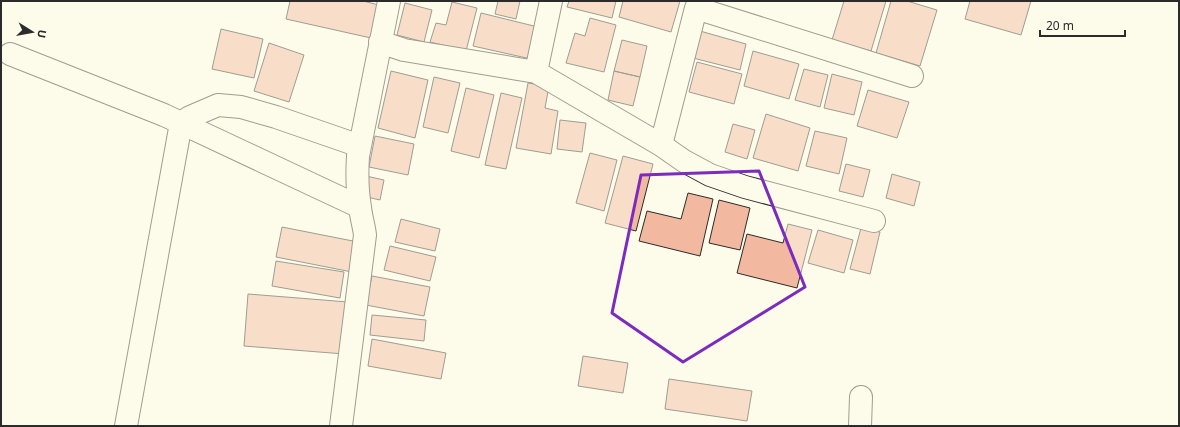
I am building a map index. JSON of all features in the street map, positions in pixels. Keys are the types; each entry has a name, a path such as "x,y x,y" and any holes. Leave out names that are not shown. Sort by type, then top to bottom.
{"street":[{"path":"341,426 365,235 360,207 358,156 389,1"},
{"path":"536,72 551,1"},
{"path":"661,145 696,5 912,76"},
{"path":"380,42 404,50 536,72 661,145 684,161 710,174 745,187 874,221"},
{"path":"10,54 164,115 186,120 360,207"},
{"path":"186,120 218,105 241,107 276,117 360,146"},
{"path":"126,426 186,120"},
{"path":"860,426 861,396"}],"highlighted area":[{"path":"759,171 805,287 683,362 612,313 641,175"}],"building":[{"path":"290,1 363,1 379,5 371,38 286,19"},
{"path":"498,1 520,1 516,19 495,14"},
{"path":"569,1 616,1 612,18 567,7"},
{"path":"623,1 680,1 671,32 619,17"},
{"path":"844,1 886,1 871,51 832,40"},
{"path":"891,1 907,1 937,10 920,66 876,53"},
{"path":"970,1 1031,1 1021,35 965,19"},
{"path":"452,2 477,8 466,51 430,42 436,23 446,25"},
{"path":"405,3 432,10 424,42 397,35"},
{"path":"481,13 538,27 531,59 473,46"},
{"path":"590,18 616,25 604,72 566,63 575,33 585,36"},
{"path":"221,29 263,39 254,78 212,69"},
{"path":"700,31 746,44 740,70 693,58"},
{"path":"622,40 647,46 640,77 614,71"},
{"path":"269,43 304,55 289,102 254,91"},
{"path":"753,51 799,64 789,99 744,86"},
{"path":"697,62 742,74 734,104 689,92"},
{"path":"804,69 828,75 820,107 795,100"},
{"path":"391,71 428,80 415,138 378,128"},
{"path":"614,71 640,77 633,106 608,100"},
{"path":"832,74 862,82 854,115 824,108"},
{"path":"434,77 460,83 448,133 423,127"},
{"path":"528,83 549,86 545,108 558,111 551,154 516,148"},
{"path":"466,88 494,95 479,158 451,151"},
{"path":"868,90 909,102 897,138 857,126"},
{"path":"501,93 522,98 506,169 485,165"},
{"path":"766,114 810,128 798,171 753,158"},
{"path":"560,120 586,123 582,152 557,149"},
{"path":"733,124 755,130 747,159 725,152"},
{"path":"815,131 847,138 839,174 806,166"},
{"path":"375,136 414,144 408,175 369,167"},
{"path":"590,153 617,160 604,211 576,203"},
{"path":"623,156 653,164 636,231 605,223"},
{"path":"846,164 870,170 863,197 839,191"},
{"path":"892,174 920,182 914,206 886,198"},
{"path":"366,176 384,180 380,200 362,196"},
{"path":"688,193 713,199 700,256 639,241 647,211 681,219"},
{"path":"719,200 750,208 740,250 709,243"},
{"path":"401,219 440,229 435,251 395,242"},
{"path":"788,224 812,230 797,288 737,273 747,234 783,243"},
{"path":"282,227 358,242 352,272 276,257"},
{"path":"861,228 880,232 870,274 850,269"},
{"path":"818,230 853,240 844,273 808,263"},
{"path":"390,246 436,257 430,281 384,270"},
{"path":"276,261 344,272 340,298 272,286"},
{"path":"372,276 430,287 424,316 366,305"},
{"path":"248,294 348,302 344,354 244,346"},
{"path":"372,315 426,320 424,341 370,335"},
{"path":"372,339 446,353 441,379 368,366"},
{"path":"583,356 628,363 623,393 578,386"},
{"path":"669,379 752,391 747,421 665,409"}]}
